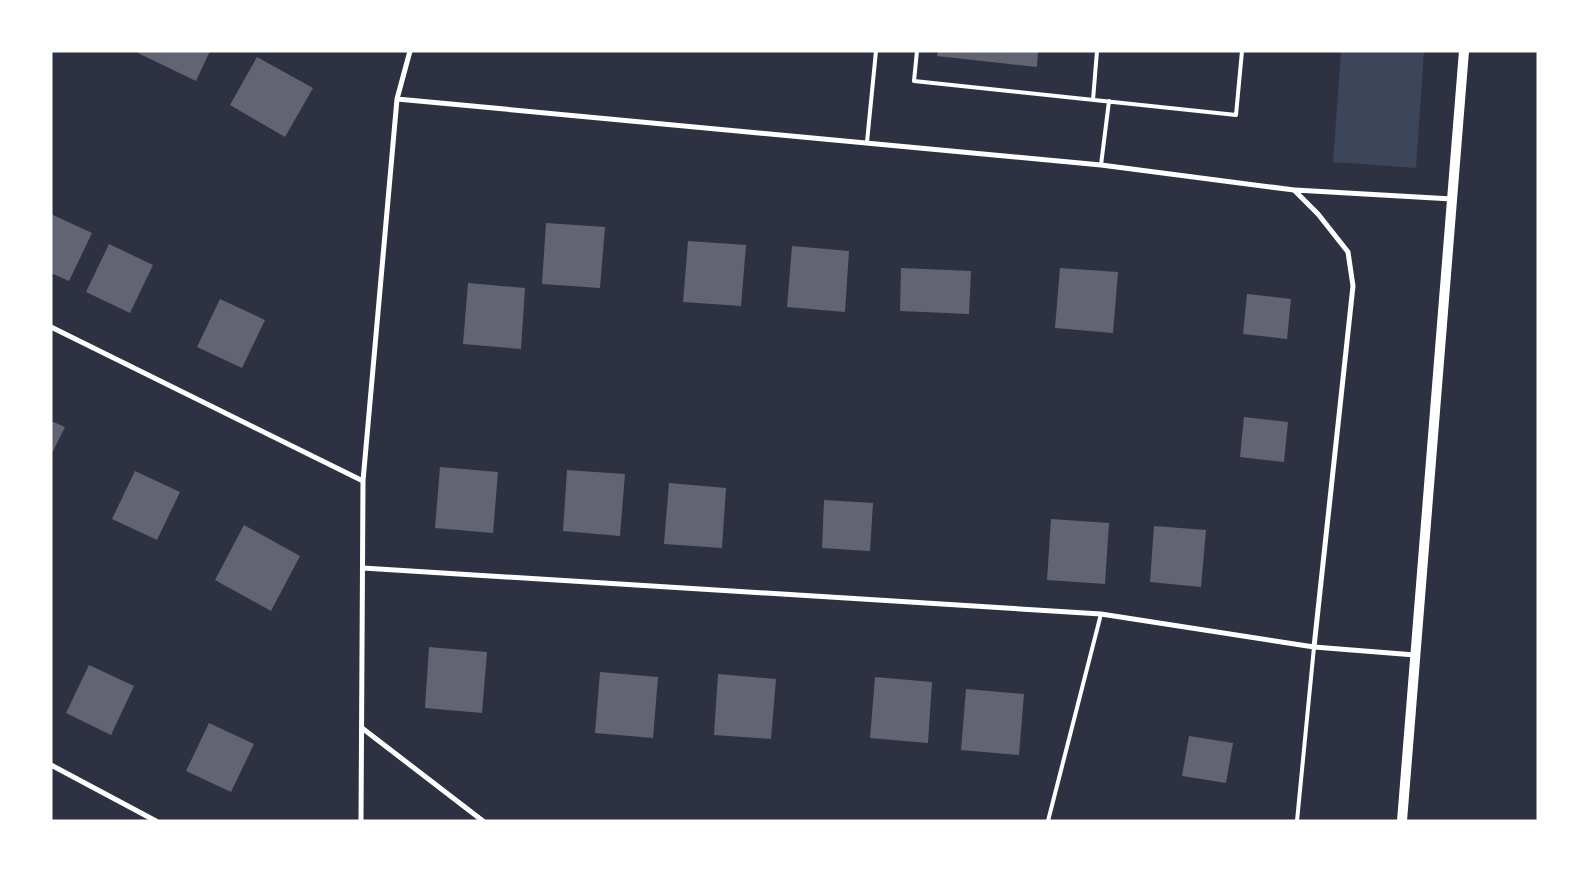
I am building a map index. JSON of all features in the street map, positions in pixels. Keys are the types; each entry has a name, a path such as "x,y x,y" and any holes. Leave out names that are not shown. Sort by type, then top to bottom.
{"main road":[{"path":"1402,821 1464,51"}],"street":[{"path":"361,821 363,481 398,99 410,51"},
{"path":"398,99 1101,165 1294,190 1452,199"},
{"path":"1294,190 1318,214 1348,252 1353,286 1314,647"},
{"path":"51,327 363,481"},
{"path":"363,568 1101,614 1314,647 1416,656"},
{"path":"362,728 483,821"},
{"path":"51,765 156,821"}],"lane":[{"path":"868,142 876,51"},
{"path":"917,51 914,82 1236,115 1242,51"},
{"path":"1093,100 1097,51"},
{"path":"1101,165 1109,101"},
{"path":"1048,821 1101,614"},
{"path":"1297,821 1314,647"}],"shaded area":[{"path":"1341,51 1424,51 1416,168 1333,162"}],"building":[{"path":"139,51 210,51 196,81 138,53"},
{"path":"938,51 1038,51 1037,67 937,56"},
{"path":"257,57 313,88 285,137 230,105"},
{"path":"51,214 92,233 69,281 51,273"},
{"path":"546,223 605,227 600,288 542,284"},
{"path":"688,241 746,245 741,306 683,302"},
{"path":"109,244 153,265 130,313 86,292"},
{"path":"792,246 849,251 845,312 787,307"},
{"path":"901,268 971,271 969,314 900,311"},
{"path":"1060,268 1118,272 1113,333 1055,328"},
{"path":"468,283 525,288 521,349 463,344"},
{"path":"1247,294 1291,299 1287,339 1243,334"},
{"path":"220,299 265,320 242,368 197,347"},
{"path":"1244,417 1288,422 1284,462 1240,457"},
{"path":"51,421 65,427 51,455"},
{"path":"440,467 498,472 493,533 435,528"},
{"path":"567,470 625,474 620,536 563,531"},
{"path":"135,471 180,492 157,540 112,519"},
{"path":"669,483 726,488 722,548 664,544"},
{"path":"824,500 873,503 870,551 822,548"},
{"path":"1051,519 1109,523 1105,584 1047,580"},
{"path":"244,525 300,556 271,611 215,580"},
{"path":"1154,526 1206,530 1201,587 1150,582"},
{"path":"429,647 487,652 482,713 425,708"},
{"path":"89,665 134,686 111,735 66,713"},
{"path":"600,672 658,677 653,738 595,733"},
{"path":"718,674 776,679 771,739 714,735"},
{"path":"875,677 932,682 928,743 870,738"},
{"path":"966,689 1024,694 1019,755 961,750"},
{"path":"209,723 254,744 231,792 186,771"},
{"path":"1189,736 1233,743 1226,783 1182,776"}]}
